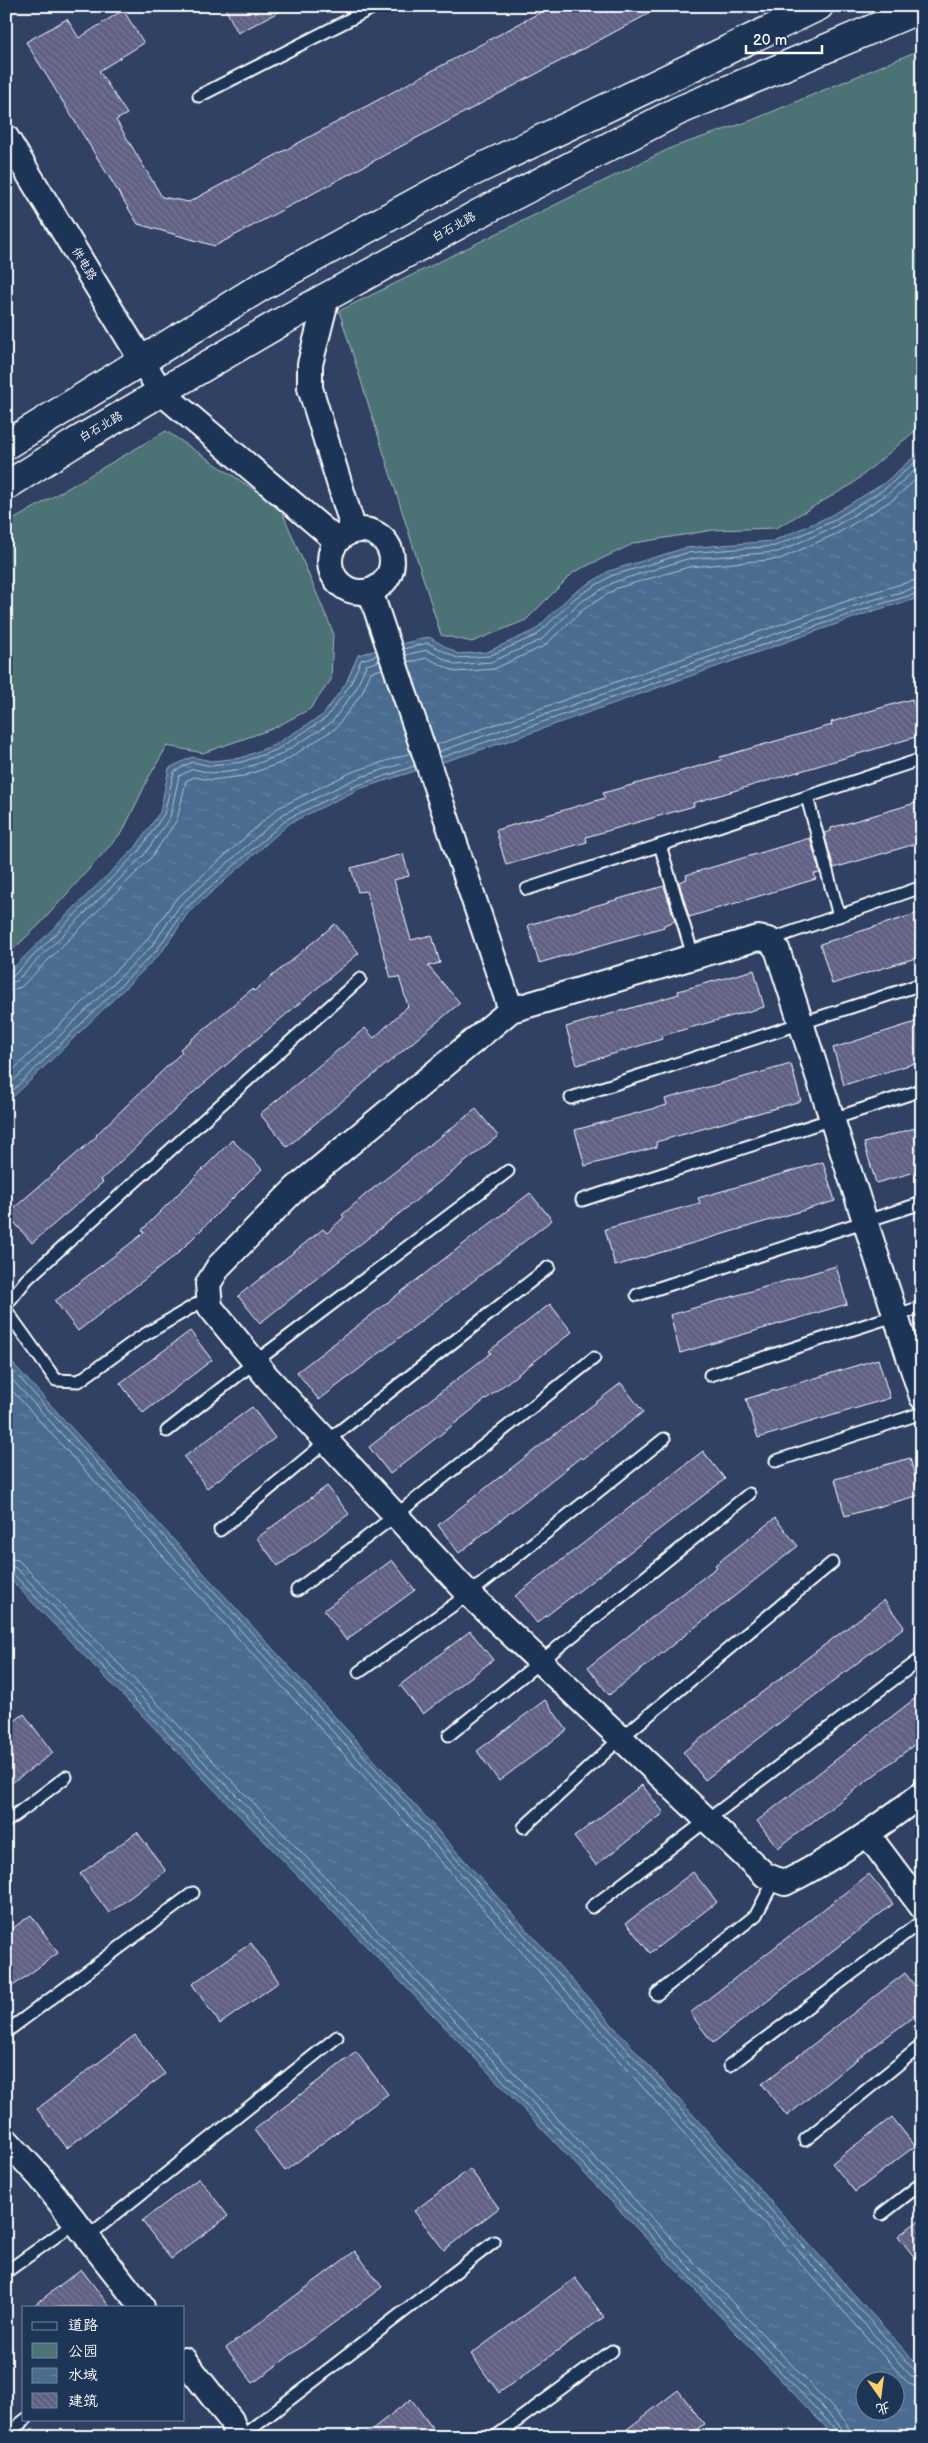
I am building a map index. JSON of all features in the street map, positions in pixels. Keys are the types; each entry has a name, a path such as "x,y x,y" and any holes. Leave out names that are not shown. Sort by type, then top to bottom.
{"main road":[{"path":"6,445 259,288 462,177 819,6"},
{"name":"白石北路","path":"6,486 162,392 327,297 478,214 678,111 922,8"}],"street":[{"name":"供电路","path":"7,141 162,392 346,536"},
{"path":"327,297 310,364 310,388 346,536"},
{"path":"365,530 379,536 390,548 393,559 387,579 380,587 370,592 350,591 334,578 330,559 346,536 365,530"},
{"path":"370,592 386,634 511,1010"},
{"path":"922,1397 777,949 769,940 758,938 511,1010 296,1188 219,1266 208,1284 210,1307 255,1362 469,1594 765,1875 785,1882 816,1867 868,1835 922,1794"},
{"path":"868,1835 922,1907"},
{"path":"6,2140 41,2178 141,2306"},
{"path":"185,2361 231,2420 237,2437"}],"lane":[{"path":"199,96 376,6"},
{"path":"527,889 922,759"},
{"path":"807,797 839,916"},
{"path":"660,845 692,956"},
{"path":"769,940 922,887"},
{"path":"6,1305 27,1280 360,980"},
{"path":"572,1098 922,984"},
{"path":"582,1200 922,1090"},
{"path":"167,1431 255,1362 508,1171"},
{"path":"637,1295 922,1203"},
{"path":"220,1530 327,1441 549,1267"},
{"path":"6,1310 56,1380 79,1381 139,1338 209,1297"},
{"path":"710,1375 922,1307"},
{"path":"297,1590 396,1515 594,1358"},
{"path":"776,1461 922,1413"},
{"path":"359,1672 469,1594 664,1439"},
{"path":"449,1735 749,1494"},
{"path":"524,1827 621,1738 832,1563"},
{"path":"592,1908 922,1658"},
{"path":"6,1822 66,1777"},
{"path":"657,1994 756,1915 775,1879"},
{"path":"6,2032 193,1893"},
{"path":"730,2065 922,1921"},
{"path":"6,2272 81,2229 337,2037"},
{"path":"804,2140 922,2045"},
{"path":"882,2214 922,2183"},
{"path":"241,2437 494,2242"},
{"path":"495,2437 612,2351"},
{"path":"16,2427 25,2420"}],"green space":[{"path":"922,49 922,425 851,485 776,528 713,530 635,543 574,572 526,620 472,642 441,635 339,311 673,147 750,121"},
{"path":"166,431 280,507 333,632 331,680 310,709 272,729 203,753 167,746 149,777 123,831 40,924 6,956 6,524"}],"water":[{"path":"922,450 922,597 873,611 508,741 359,789 290,823 188,913 161,953 6,1104 6,975 135,848 160,812 169,768 192,757 211,761 241,758 274,745 323,715 346,683 358,655 429,637 458,654 487,652 535,630 572,594 609,571 685,548 773,541 828,517 883,484"},
{"path":"6,1356 396,1784 922,2370 922,2437 835,2437 470,2053 6,1575"}],"building":[{"path":"224,6 290,6 238,33"},
{"path":"552,6 663,6 215,246 138,224 26,42 67,19 79,38 123,10 144,43 99,71 127,114 116,120 162,197 189,202"},
{"path":"912,699 922,735 693,803 694,806 586,837 587,842 506,865 496,830 605,798 603,793 721,760 720,757 832,725 831,722"},
{"path":"922,801 922,842 834,868 824,833 831,831 831,828"},
{"path":"810,838 820,873 814,874 816,879 689,917 679,882 687,879 686,875"},
{"path":"403,854 409,876 394,880 411,940 432,935 440,963 428,966 460,1003 287,1147 260,1114 365,1028 374,1038 408,1006 399,977 391,978 366,891 358,892 351,868"},
{"path":"664,886 675,921 664,925 664,927 539,963 528,925"},
{"path":"922,912 922,956 832,984 820,944"},
{"path":"335,924 359,953 194,1092 101,1180 103,1182 32,1243 7,1214 97,1136 182,1052 180,1049 252,989 254,991"},
{"path":"754,970 764,1007 661,1036 662,1039 577,1065 566,1027 679,994 678,991"},
{"path":"922,1020 922,1061 844,1085 833,1048"},
{"path":"791,1064 801,1101 656,1142 657,1147 585,1166 575,1130 667,1105 665,1099"},
{"path":"476,1109 498,1136 260,1323 238,1296 323,1229 327,1233 344,1217 342,1215 366,1194"},
{"path":"922,1126 922,1170 876,1183 864,1143"},
{"path":"232,1140 262,1169 176,1255 78,1331 55,1301 144,1233 142,1230"},
{"path":"823,1162 835,1201 615,1266 605,1229 700,1203 698,1198"},
{"path":"530,1193 552,1220 319,1400 297,1372"},
{"path":"836,1266 847,1304 680,1353 670,1315"},
{"path":"550,1304 572,1332 390,1474 369,1447 491,1353 489,1351"},
{"path":"190,1331 212,1360 143,1413 120,1383"},
{"path":"878,1359 890,1398 758,1438 746,1399"},
{"path":"621,1383 643,1412 583,1459 581,1457 459,1553 438,1525"},
{"path":"252,1407 275,1438 207,1488 184,1457"},
{"path":"703,1451 725,1479 537,1623 515,1596"},
{"path":"910,1458 920,1495 845,1516 835,1479"},
{"path":"327,1486 349,1514 278,1566 257,1538"},
{"path":"775,1518 798,1546 609,1695 588,1667 717,1567 715,1565"},
{"path":"392,1560 415,1590 346,1640 324,1610"},
{"path":"884,1600 904,1627 705,1780 683,1752"},
{"path":"470,1631 493,1660 423,1714 400,1685"},
{"path":"922,1693 922,1739 778,1848 757,1821"},
{"path":"545,1700 567,1730 499,1781 477,1751"},
{"path":"24,1714 53,1753 6,1787 6,1727"},
{"path":"642,1785 664,1813 596,1865 574,1837"},
{"path":"137,1832 166,1871 109,1913 80,1874"},
{"path":"693,1872 717,1902 650,1953 626,1923"},
{"path":"869,1874 893,1904 713,2043 690,2013"},
{"path":"31,1915 58,1953 6,1991 6,1933"},
{"path":"251,1943 279,1982 220,2024 192,1984"},
{"path":"905,1973 922,1995 922,2010 848,2066 787,2116 762,2084"},
{"path":"135,2035 165,2074 67,2148 37,2109"},
{"path":"356,2052 388,2094 285,2171 254,2130"},
{"path":"892,2117 915,2146 855,2192 832,2163"},
{"path":"470,2169 499,2208 444,2250 414,2211"},
{"path":"199,2178 228,2216 171,2259 142,2221"},
{"path":"922,2218 922,2267 898,2236"},
{"path":"355,2251 382,2287 253,2383 226,2348"},
{"path":"81,2269 109,2306 33,2306"},
{"path":"575,2278 604,2317 499,2393 471,2354"},
{"path":"678,2390 704,2424 687,2437 617,2437"},
{"path":"411,2399 439,2437 362,2437"}]}
